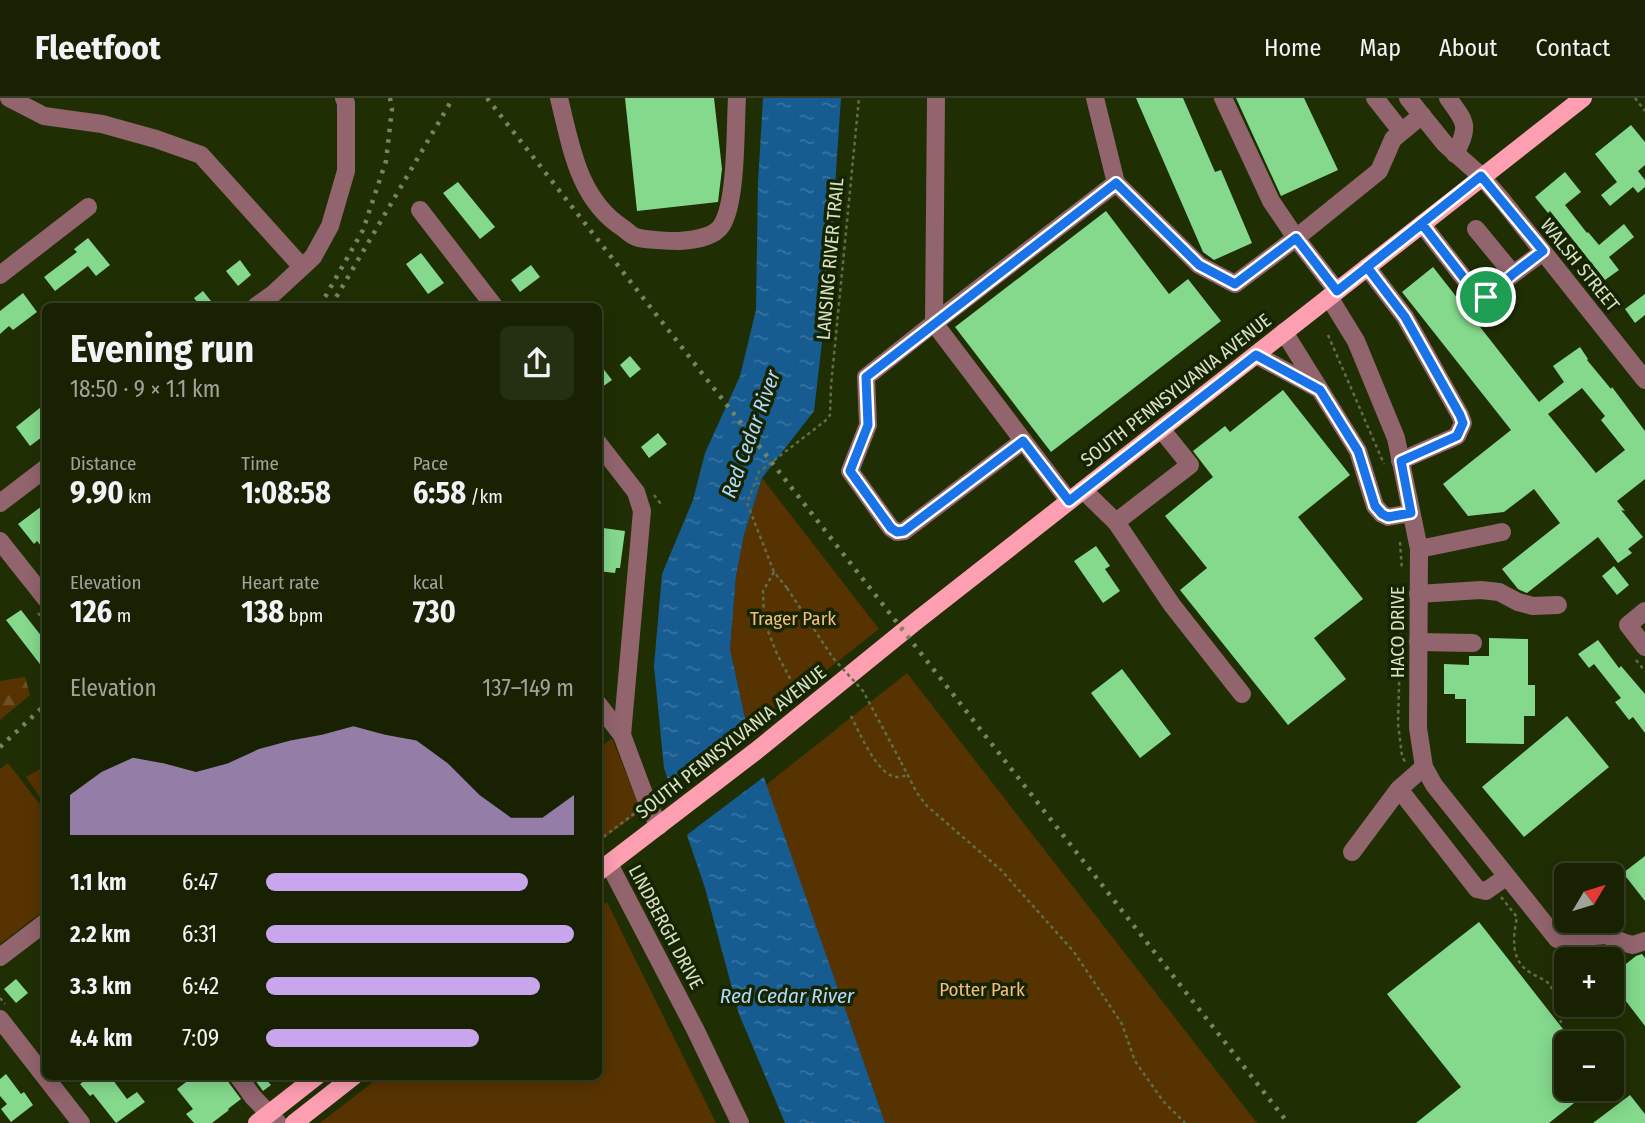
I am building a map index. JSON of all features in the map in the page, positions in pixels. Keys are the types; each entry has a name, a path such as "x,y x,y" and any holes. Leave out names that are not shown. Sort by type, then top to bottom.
{"main road":[{"name":"SOUTH PENNSYLVANIA AVENUE","path":"604,868 1583,98"},
{"path":"268,1120 313,1080"},
{"path":"293,1123 349,1080"}],"street":[{"path":"9,98 44,116 102,124 201,155 302,267"},
{"path":"260,303 313,257 330,226 346,171 344,98"},
{"path":"559,98 576,163 592,199 610,219 636,237 677,241 706,237 720,229 725,219 730,200 737,98"},
{"path":"936,98 934,323 1023,441 1076,496 1116,522 1172,605 1242,694"},
{"path":"1095,98 1116,183 1199,265 1235,284 1379,171 1393,139 1422,115"},
{"name":"HACO DRIVE","path":"1223,98 1271,201 1333,294 1356,341 1396,438 1419,548 1418,728 1424,767 1434,785 1557,939 1606,935 1633,945 1645,941"},
{"path":"1375,98 1401,131"},
{"name":"WALSH STREET","path":"1408,98 1444,144 1481,176 1645,380"},
{"path":"1448,98 1464,119 1465,130 1455,154"},
{"path":"1023,441 904,531 897,532 891,528 850,471 868,425 866,377 1116,183"},
{"path":"0,275 88,207"},
{"path":"420,210 492,303"},
{"path":"1422,224 1480,298 1486,297 1543,251"},
{"path":"1476,229 1513,274"},
{"path":"1367,267 1405,317 1463,423 1457,436 1401,461"},
{"path":"1284,332 1358,451 1375,506 1388,517 1411,513"},
{"path":"1256,355 1320,390"},
{"path":"1116,522 1190,465 1161,429"},
{"path":"602,448 636,492 642,511 622,735"},
{"path":"0,503 42,471"},
{"path":"1419,548 1502,532"},
{"path":"0,541 42,594"},
{"path":"1418,594 1481,590 1499,592 1518,603 1533,606 1558,605"},
{"path":"1645,611 1628,625 1645,647"},
{"path":"1418,642 1473,643"},
{"path":"602,710 622,735 647,802 666,820"},
{"path":"1352,852 1399,789 1424,767"},
{"path":"1399,789 1477,889 1486,891 1506,877"},
{"path":"1456,862 1480,844"},
{"name":"LINDBERGH DRIVE","path":"604,868 695,1029 740,1123"},
{"path":"0,957 42,925"},
{"path":"0,1019 42,1073"},
{"path":"48,1080 81,1123"},
{"path":"240,1080 268,1120"}],"path":[{"name":"LANSING RIVER TRAIL","path":"774,572 747,503 759,472 830,415 859,98"},
{"path":"1635,98 1645,111"},
{"path":"793,684 764,621 763,591 774,572 833,658 863,691 917,793 927,806 1001,870 1074,952 1122,1024 1136,1061 1163,1101 1185,1123"},
{"path":"851,716 876,763 891,775 908,775"},
{"path":"602,838 647,802"}],"green space":[{"name":"Trager Park","path":"762,478 879,629 748,732 730,649 736,576 744,535"},
{"name":"Potter Park","path":"907,673 1257,1123 885,1123 766,785"},
{"path":"25,677 30,695 0,720 0,681"},
{"path":"612,738 641,811 602,840 602,746"},
{"path":"8,763 42,807 42,912 0,944 0,769"},
{"path":"40,769 41,799 26,777"},
{"path":"607,902 716,1123 320,1123 376,1080 602,1080 602,905"}],"water":[{"name":"Red Cedar River","path":"763,98 841,98 828,290 814,411 762,478 744,535 736,576 730,649 748,732 885,1123 785,1123 739,1014 705,888 664,768 654,666 662,574 693,500 705,453 740,376 756,310 758,182"}],"pier":[{"path":"748,726 765,776 684,837 667,788"}],"building":[{"path":"625,98 714,98 722,169 718,202 637,211"},
{"path":"1136,98 1183,98 1215,172 1221,170 1252,243 1214,260 1203,252"},
{"path":"1236,98 1304,98 1338,170 1281,196"},
{"path":"1631,125 1645,142 1645,165 1638,171 1645,180 1645,187 1638,193 1633,187 1610,206 1601,195 1617,182 1595,154"},
{"path":"1565,172 1581,192 1565,205 1599,245 1624,224 1634,237 1609,257 1619,270 1605,280 1550,211 1548,213 1535,197"},
{"path":"458,182 495,227 480,239 443,193"},
{"path":"1106,211 1169,294 1188,279 1221,321 1051,452 955,327"},
{"path":"88,238 110,265 96,276 88,266 55,291 44,277 77,252 74,249"},
{"path":"421,253 444,283 428,294 406,264"},
{"path":"240,260 251,275 238,286 226,271"},
{"path":"531,265 540,277 520,292 511,280"},
{"path":"1433,267 1539,402 1564,382 1553,366 1580,347 1587,360 1611,389 1612,387 1645,431 1645,479 1617,501 1643,537 1628,549 1632,553 1618,563 1598,537 1527,593 1518,589 1502,569 1560,523 1534,489 1504,512 1468,516 1443,484 1511,430 1402,292","holes":["1582,388 1605,416 1601,420 1625,450 1596,473 1548,414"]},
{"path":"203,291 213,303 198,303 194,298"},
{"path":"23,293 37,312 13,330 9,326 0,334 0,311"},
{"path":"1645,294 1645,315 1635,323 1625,309"},
{"path":"630,356 641,369 630,378 620,365"},
{"path":"602,367 612,380 602,387"},
{"path":"1283,390 1350,475 1298,517 1363,599 1314,638 1346,679 1288,725 1180,590 1207,568 1165,516 1213,477 1193,451 1225,426 1230,432"},
{"path":"42,406 42,437 30,446 16,427"},
{"path":"658,433 667,444 649,458 641,447"},
{"path":"42,506 42,547 37,541 34,544 18,524"},
{"path":"603,528 625,531 620,568 616,568 615,573 602,571"},
{"path":"1096,546 1110,566 1105,569 1120,591 1103,603 1074,561"},
{"path":"1614,566 1629,585 1617,595 1602,576"},
{"path":"21,610 42,637 42,667 6,620"},
{"path":"1489,638 1528,639 1528,685 1535,685 1535,716 1524,716 1524,744 1466,743 1466,699 1455,699 1455,694 1444,694 1444,664 1469,665 1469,656 1489,656"},
{"path":"1598,640 1619,668 1621,666 1645,694 1645,733 1633,717 1629,720 1615,702 1621,698 1594,664 1589,668 1578,654"},
{"path":"1122,669 1171,734 1140,758 1091,693"},
{"path":"1567,716 1609,767 1524,837 1482,787"},
{"path":"1645,856 1645,901 1624,874"},
{"path":"1479,922 1565,1031 1554,1031 1554,1101 1577,1101 1549,1123 1416,1123 1461,1087 1387,994"},
{"path":"1642,954 1645,958 1645,1026 1624,999 1624,966"},
{"path":"16,979 28,993 16,1003 4,989"},
{"path":"6,1074 33,1105 11,1122 1,1109 7,1104 0,1096 0,1079"},
{"path":"86,1080 113,1080 127,1099 137,1092 145,1102 116,1123 93,1094 90,1096 80,1084"},
{"path":"189,1080 228,1080 241,1099 212,1123 194,1123 186,1114 193,1109 177,1089"},
{"path":"255,1080 267,1080 271,1085 263,1091"},
{"path":"1630,1095 1645,1114 1645,1123 1593,1123 1624,1101"}],"railway":[{"path":"322,303 363,230 386,161 392,109 390,98"},
{"path":"333,303 453,98"},
{"path":"487,98 1288,1123"},
{"path":"0,747 42,708"}],"route":[{"path":"1486,297 1480,298 1477,295 1422,224 1337,291 1296,238 1235,284 1199,265 1116,183 866,377 868,425 850,471 891,528 897,532 904,531 1023,441 1069,501 1256,355 1320,390 1358,451 1375,506 1382,514 1388,517 1411,513 1401,461 1457,436 1463,423 1405,317 1367,267 1481,176 1543,251 1486,297"}]}
